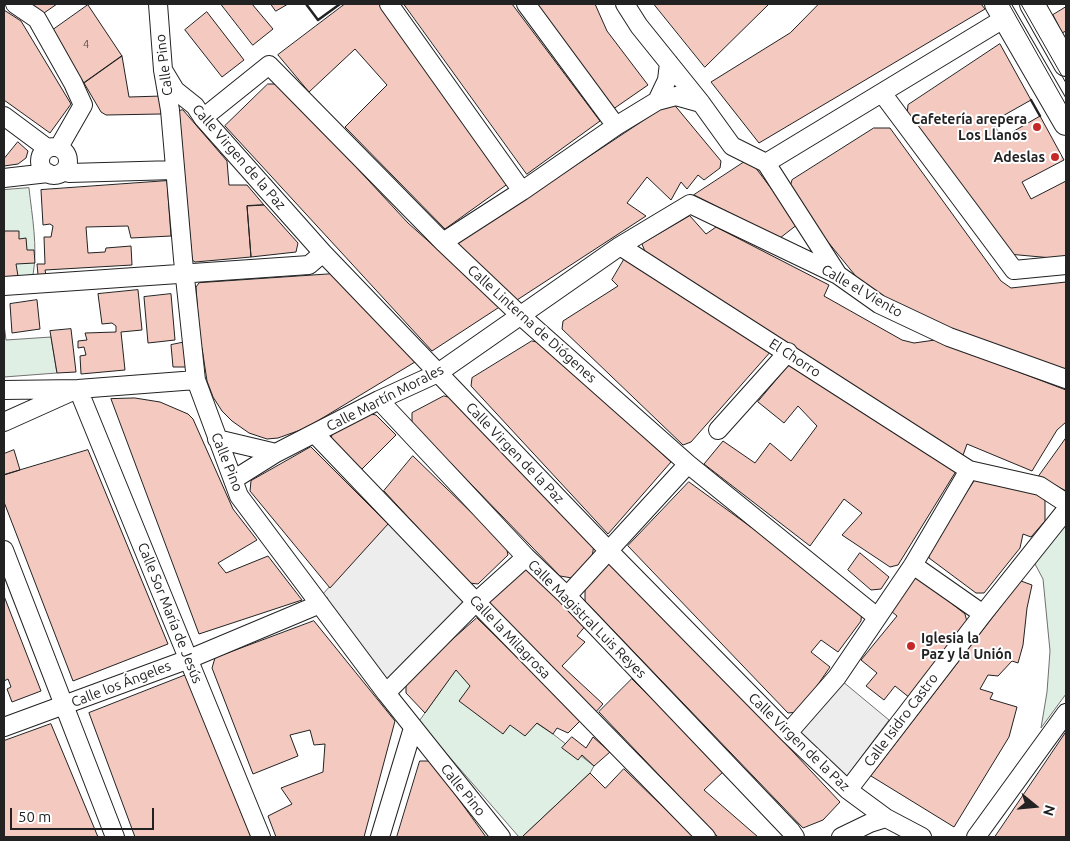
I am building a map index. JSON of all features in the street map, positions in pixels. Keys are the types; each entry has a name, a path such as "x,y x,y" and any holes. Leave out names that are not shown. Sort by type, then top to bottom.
{"main road":[{"path":"1032,4 1066,64"},
{"path":"1001,11 1066,123"}],"street":[{"path":"15,4 37,19 73,83 83,106 53,148 41,155 40,163 45,171 69,173 175,170"},
{"name":"Calle Pino","path":"158,4 196,380 239,496 386,693 501,837"},
{"path":"389,4 522,191"},
{"path":"526,4 616,126"},
{"path":"626,4 639,26 701,103 732,146 766,163 838,275"},
{"path":"766,163 882,93 1001,11"},
{"path":"656,101 666,80 668,63"},
{"name":"Calle Linterna de Diógenes","path":"203,118 269,65 443,242 521,316 688,464 877,617"},
{"name":"Calle Virgen de la Paz","path":"164,70 175,90 194,106 323,253 608,550 788,733 848,790 886,818 922,837"},
{"path":"882,93 1014,270 1066,265"},
{"path":"443,242 656,101 676,96 701,103"},
{"path":"4,116 53,148 65,152 68,156 68,166 57,172 4,178"},
{"name":"Calle el Viento","path":"690,204 838,275 879,304 949,337 1066,379"},
{"name":"Calle Martín Morales","path":"233,480 276,453 438,373 620,246 690,204"},
{"name":"El Chorro","path":"620,246 970,470"},
{"path":"4,286 309,265 323,253"},
{"path":"718,430 788,352"},
{"path":"4,390 78,389 196,380"},
{"path":"4,422 78,389"},
{"name":"Calle Sor María de Jesús","path":"78,389 260,837"},
{"name":"Calle Magistral Luis Reyes","path":"380,400 526,557 567,596 795,837"},
{"name":"Calle la Milagrosa","path":"315,434 706,837"},
{"path":"217,439 276,453"},
{"path":"567,596 688,464"},
{"path":"788,733 837,678 913,565 970,470 1040,486 1066,503"},
{"name":"Calle Isidro Castro","path":"848,790 983,614 1066,510"},
{"path":"4,550 115,837"},
{"path":"386,693 476,602 526,557"},
{"path":"913,565 983,614"},
{"name":"Calle los Ángeles","path":"4,727 188,658 320,604"},
{"path":"976,837 1066,713"},
{"path":"380,837 414,728"},
{"path":"841,837 870,823 886,818"}],"green space":[{"path":"29,188 35,243 33,275 4,277 4,190"},
{"path":"4,324 6,340 51,337 57,373 4,377"},
{"path":"1066,525 1066,694 1041,728 1047,692 1050,651 1043,579 1035,564 1046,547"},
{"path":"456,670 553,734 594,766 590,773 522,837 519,837 419,722"}],"shaded area":[{"path":"394,517 476,602 386,693 317,601"},
{"path":"842,681 889,720 847,776 842,775 800,733"}],"building":[{"path":"30,4 57,4 44,13"},
{"path":"221,4 252,4 273,29 253,45"},
{"path":"271,4 288,4 276,11"},
{"path":"345,4 379,4 509,183 445,229 345,127 387,85 355,49 309,92 278,55"},
{"path":"404,4 512,4 600,121 527,174"},
{"path":"532,4 595,4 607,31 648,85 609,112"},
{"path":"654,4 769,4 705,67"},
{"path":"819,4 981,4 985,9 759,143 711,82 790,33"},
{"path":"88,5 122,56 84,83 50,32"},
{"path":"1066,7 1066,31 1062,33 1053,15"},
{"path":"4,10 21,21 71,104 50,133 4,100"},
{"path":"207,12 244,60 222,77 185,30"},
{"path":"1000,44 1031,100 992,122 1002,138 1040,116 1064,160 1022,182 1031,199 1066,181 1066,258 1063,259 1008,254 907,115 908,105"},
{"path":"122,56 129,97 162,96 161,114 106,115 101,112 84,83"},
{"path":"268,84 279,84 408,223 501,306 432,351 225,126"},
{"path":"672,102 721,161 720,168 704,180 698,175 687,189 681,182 671,200 647,177 627,203 646,216 517,300 456,245"},
{"path":"183,110 227,161 229,185 247,185 264,205 247,206 251,257 195,262 192,260 179,111"},
{"path":"874,128 890,128 1001,281 1011,288 1066,282 1066,373 942,328 872,296 797,204 790,187 792,180"},
{"path":"18,142 28,151 26,158 18,164 4,166 4,159"},
{"path":"749,159 798,224 780,238 694,195"},
{"path":"167,181 171,236 131,238 128,226 86,227 88,253 105,252 106,248 131,246 132,265 45,270 46,275 38,275 37,264 45,264 44,237 51,237 53,226 50,224 43,225 41,190"},
{"path":"264,205 298,243 296,252 251,257 247,206"},
{"path":"690,216 706,234 716,227 829,285 824,296 902,340 914,343 935,340 1066,390 1066,422 1057,430 1032,471 967,444 961,461 646,254 642,244"},
{"path":"5,231 19,231 19,239 26,238 27,250 34,250 35,263 16,264 18,276 4,277"},
{"path":"625,258 772,350 691,442 683,445 562,329 563,321 618,286 612,280"},
{"path":"332,274 415,362 306,428 278,438 267,439 249,433 222,411 213,397 207,381 202,348 200,348 196,287 199,283"},
{"path":"138,290 142,330 121,332 125,370 81,374 80,356 86,355 84,347 78,348 78,341 87,340 85,333 116,332 116,326 112,323 102,324 98,294"},
{"path":"171,294 175,340 148,343 144,297"},
{"path":"37,300 40,329 12,333 10,304"},
{"path":"71,329 76,372 57,373 50,331"},
{"path":"532,341 542,343 671,462 608,534 471,386 472,378"},
{"path":"186,342 187,367 173,367 171,345"},
{"path":"789,365 958,468 898,565 890,567 842,535 862,513 844,499 810,546 704,464 723,441 755,463 770,443 791,461 817,426 798,406 784,423 758,402"},
{"path":"444,396 456,399 594,545 592,557 572,578 560,576 412,423 412,413"},
{"path":"135,398 160,402 188,414 193,419 233,509 257,540 218,563 226,573 268,556 302,600 199,634 111,399"},
{"path":"366,413 376,415 396,435 359,472 331,442 332,433"},
{"path":"1066,438 1066,491 1039,476"},
{"path":"311,447 388,524 330,588 250,491 251,481"},
{"path":"14,450 20,470 4,475 4,454"},
{"path":"88,450 168,644 73,681 4,502 4,475"},
{"path":"413,456 506,546 508,555 478,584 469,583 384,491"},
{"path":"975,480 1045,496 1045,521 1031,537 1023,534 1020,548 984,593 976,593 929,558 929,550"},
{"path":"689,482 862,608 861,621 838,652 821,640 811,652 830,667 799,712 788,713 628,546"},
{"path":"860,553 889,577 881,589 871,590 848,570"},
{"path":"607,564 619,566 840,802 823,820 803,828 585,601 585,588"},
{"path":"527,567 587,624 577,636 585,642 562,666 603,704 594,714 488,604"},
{"name":"Iglesia la Paz y la Unión","path":"917,576 965,614 967,622 910,698 895,686 884,700 866,686 877,673 861,660 897,616 891,611 910,579"},
{"path":"1021,581 1032,585 1027,608 1023,645 1018,663 1012,661 998,676 988,675 980,689 993,693 990,699 1017,707 1009,737 954,827 871,776"},
{"path":"4,596 41,691 12,702 7,689 11,687 8,679 4,681"},
{"path":"477,618 581,720 568,733 557,728 553,734 537,723 525,736 510,725 503,734 459,701 470,686 456,670 425,713 406,693 406,681"},
{"path":"314,621 395,721 364,837 276,837 268,816 292,804 281,788 323,772 325,744 314,745 310,730 290,735 298,756 253,774 212,668 215,658"},
{"path":"186,675 251,837 135,837 89,713"},
{"path":"632,679 724,771 704,790 758,837 718,837 599,712"},
{"path":"51,724 98,837 4,837 4,741"},
{"path":"1066,732 1066,837 995,837"},
{"path":"572,737 586,748 593,737 610,752 594,766 582,755 578,760 562,748"},
{"path":"420,761 431,761 486,837 397,837"},
{"path":"624,769 694,837 522,837 590,773 605,788"}],"tram line":[{"path":"1009,4 1066,105"},
{"path":"1021,4 1066,83"}],"wall":[{"path":"306,4 318,20 340,4"},
{"path":"1031,100 1040,116"}],"place":[{"name":"Cafetería arepera Los Llanos","path":"1037,127"},
{"name":"Adeslas","path":"1055,157"},
{"name":"Iglesia la Paz y la Unión","path":"911,646"}]}
